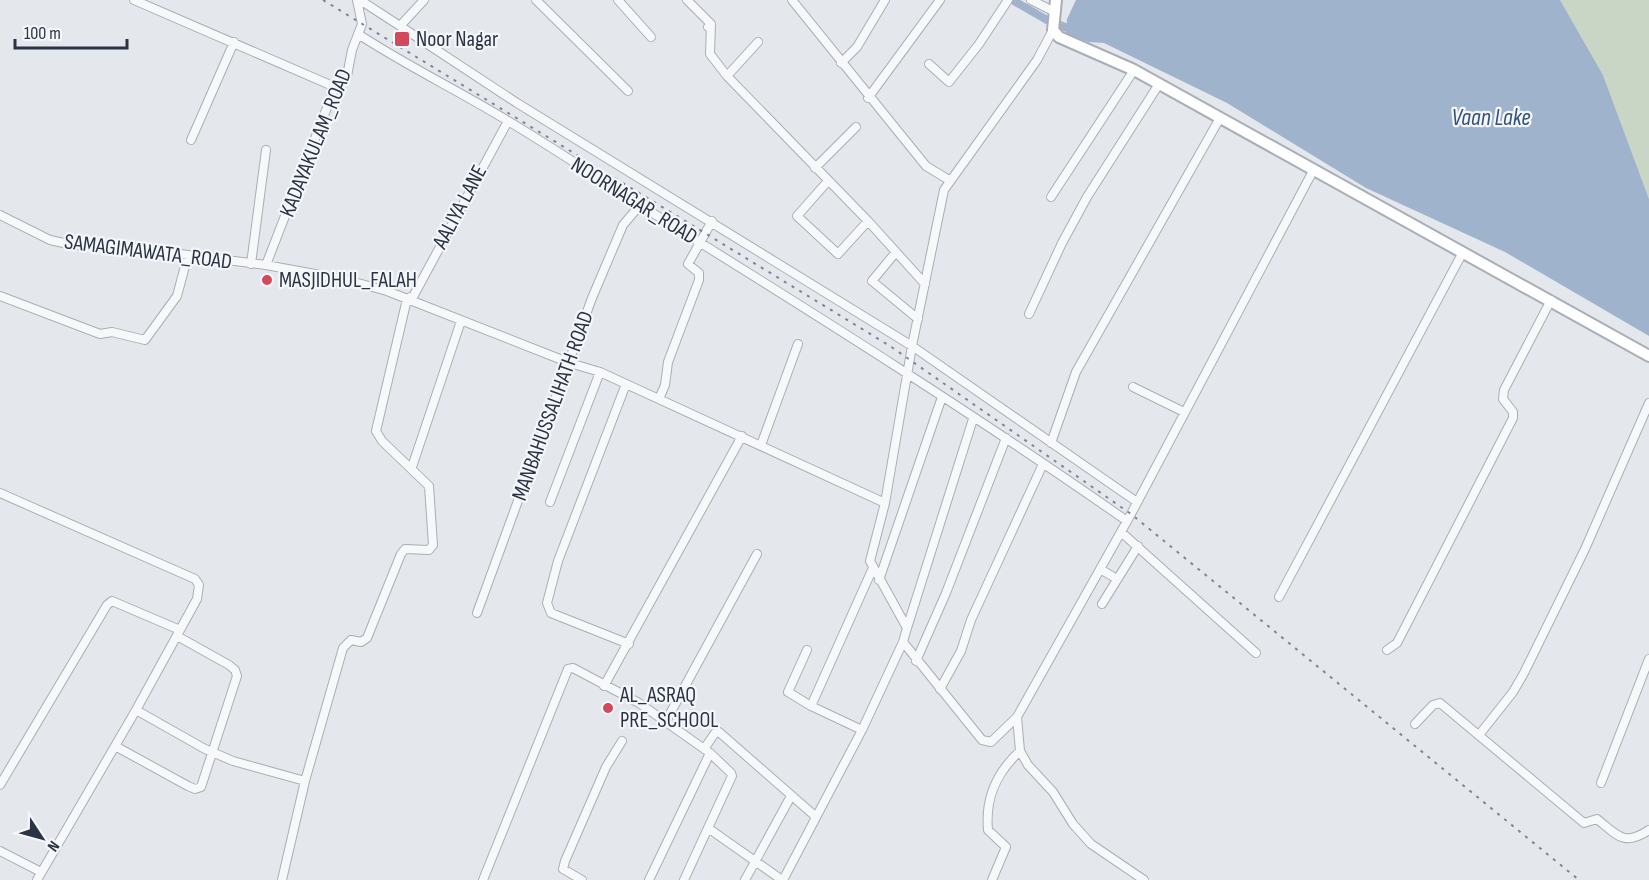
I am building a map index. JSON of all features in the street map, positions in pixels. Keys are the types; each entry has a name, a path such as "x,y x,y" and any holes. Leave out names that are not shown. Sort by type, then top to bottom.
{"street":[{"path":"134,0 335,87"},
{"path":"359,0 517,103 912,346 1137,502"},
{"name":"KADAYAKULAM_ROAD","path":"266,265 335,87 347,76 361,20 359,0"},
{"path":"400,26 424,0"},
{"path":"536,0 628,91"},
{"path":"618,0 651,37"},
{"path":"687,0 710,26 710,54 727,76 868,221 925,284"},
{"path":"792,0 868,98 926,166 949,180"},
{"path":"841,63 857,47 885,0"},
{"path":"868,98 940,0"},
{"path":"929,63 949,81 979,44 1008,0"},
{"path":"811,706 872,570 871,551 885,503 912,346 944,190 1037,60 1053,30 1056,6 1031,0"},
{"path":"1053,30 1079,47 1134,70 1649,356"},
{"name":"NOORNAGAR_ROAD","path":"358,34 393,57 508,121 908,372 973,419 1006,438 1127,521"},
{"path":"191,140 234,42"},
{"path":"727,76 758,42"},
{"path":"1051,197 1134,70"},
{"path":"1029,314 1062,243 1087,197 1159,84"},
{"path":"1051,443 1076,372 1220,118"},
{"name":"AALIYA LANE","path":"412,467 382,441 376,431 407,299 414,295 508,121"},
{"path":"815,168 856,127"},
{"path":"251,264 266,150"},
{"path":"903,642 916,661 982,740 991,742 1017,717 1127,521 1314,169"},
{"path":"828,181 797,216 838,254 868,221"},
{"name":"MANBAHUSSALIHATH ROAD","path":"477,613 592,298 623,225 640,205"},
{"name":"SAMAGIMAWATA_ROAD","path":"0,215 50,240 73,245 118,246 266,265 347,280 407,299 570,363 600,372 885,503"},
{"path":"659,399 665,385 668,362 699,280 699,273 688,264 712,221"},
{"path":"896,252 872,281 918,319"},
{"path":"1279,597 1463,252"},
{"path":"0,296 100,334 112,332 145,340 177,296 188,255"},
{"path":"1387,650 1397,643 1512,418 1513,412 1503,399 1504,390 1551,300"},
{"path":"282,880 305,781 343,648 351,640 361,642 367,638 400,554 405,549 429,550 434,545 429,486 412,467 461,321"},
{"path":"761,445 798,344"},
{"path":"550,501 600,372"},
{"path":"626,384 558,561 547,603 551,613 629,644"},
{"path":"1133,387 1184,412"},
{"path":"879,580 942,397"},
{"path":"1479,735 1513,692 1524,673 1585,549 1649,404"},
{"path":"708,828 783,880 862,730 903,642 973,419"},
{"path":"604,686 742,436"},
{"path":"916,661 946,593 1006,438"},
{"path":"940,689 961,651 971,620 1043,464"},
{"path":"0,493 195,579 199,585 197,599 136,710 39,876 0,851"},
{"path":"1121,532 1256,653"},
{"path":"1102,604 1138,546"},
{"path":"666,721 757,554"},
{"path":"1100,569 1117,579"},
{"path":"872,570 906,628"},
{"path":"0,785 107,605 112,601 178,633 235,670 237,676 223,714 214,752 199,789 115,746"},
{"path":"807,650 788,692 811,706 862,730"},
{"path":"1601,783 1649,659"},
{"path":"483,880 568,669 573,668 639,703 666,721 707,751 732,776 684,880"},
{"path":"1415,724 1434,705 1440,703 1584,823 1597,819 1620,838 1634,839 1649,830"},
{"path":"136,710 233,761 305,781"},
{"path":"1017,717 1020,751 1091,844 1144,880"},
{"path":"649,880 707,751 719,732 815,816"},
{"path":"582,880 563,869 565,861 606,767 622,741"},
{"path":"992,880 1006,847 987,830 986,809 996,781 1008,763 1020,751"},
{"path":"745,880 791,796"}],"green space":[{"path":"1560,0 1649,0 1649,199 1603,75"}],"water":[{"name":"Vaan Lake","path":"1076,0 1560,0 1603,75 1649,199 1649,336 1505,252 1366,188 1227,103 1104,43 1088,42 1066,34 1067,19"}],"waterway":[{"path":"1014,1 1047,20"},
{"path":"1060,25 1067,28"}],"railway":[{"path":"323,0 890,346 1131,514 1579,880"}],"place":[{"name":"Noor Nagar","path":"402,39"},
{"name":"MASJIDHUL_FALAH","path":"267,280"},
{"name":"AL_ASRAQ PRE_SCHOOL","path":"608,708"}]}
